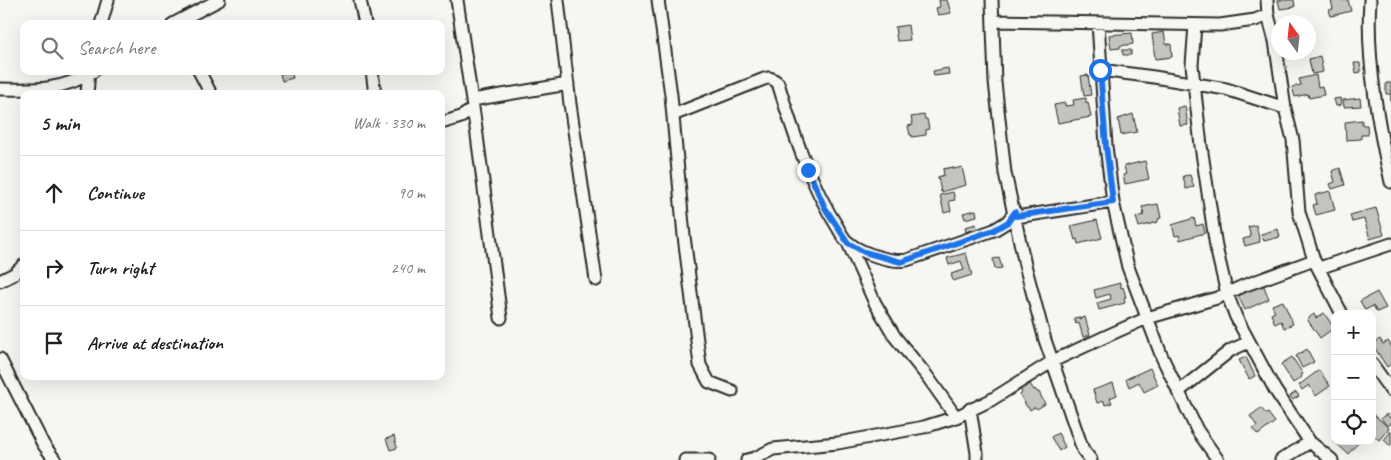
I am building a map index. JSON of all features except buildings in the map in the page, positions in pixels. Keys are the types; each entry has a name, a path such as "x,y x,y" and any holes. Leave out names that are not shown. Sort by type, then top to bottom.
{"street":[{"path":"103,20 108,0"},
{"path":"181,20 219,0"},
{"path":"360,0 364,20"},
{"path":"457,0 500,318"},
{"path":"558,0 596,280"},
{"path":"658,0 673,115 684,236 700,365 709,382 732,391"},
{"path":"992,0 996,82 1005,174 1045,340 1083,450 1091,460"},
{"path":"1267,0 1268,15 1275,41 1293,140 1300,212 1316,264 1340,310"},
{"path":"1370,0 1368,25 1375,92 1384,152 1391,182"},
{"path":"993,21 1195,25 1243,22 1268,15"},
{"path":"1098,23 1106,146 1113,202 1128,267 1162,357 1178,392 1197,430 1218,460"},
{"path":"1195,25 1192,65 1201,146 1216,247 1227,294 1236,317 1275,390 1310,442 1332,460"},
{"path":"1100,70 1226,89 1286,108"},
{"path":"0,90 56,88 70,84 86,75"},
{"path":"88,90 90,75"},
{"path":"201,75 209,90"},
{"path":"373,75 374,90"},
{"path":"673,115 756,81 771,77 778,82 808,170 825,208 848,243 875,304 895,338 927,376 956,417"},
{"path":"445,122 461,117 472,105 568,84"},
{"path":"848,243 864,252 893,260 907,260 994,230 1008,222 1015,214 1113,202"},
{"path":"752,459 773,449 847,442 924,427 956,417 991,400 1053,361 1147,318 1203,303 1243,286 1391,244"},
{"path":"0,281 20,269"},
{"path":"1178,392 1231,350 1249,342"},
{"path":"0,359 43,444 55,460"},
{"path":"1376,370 1391,392"},
{"path":"970,409 977,460"},
{"path":"1281,460 1310,442"},
{"path":"685,460 709,460"}],"route":[{"path":"808,170 825,208 848,243 864,252 901,262 994,230 1008,222 1015,212 1016,216 1113,202 1100,70"}]}
